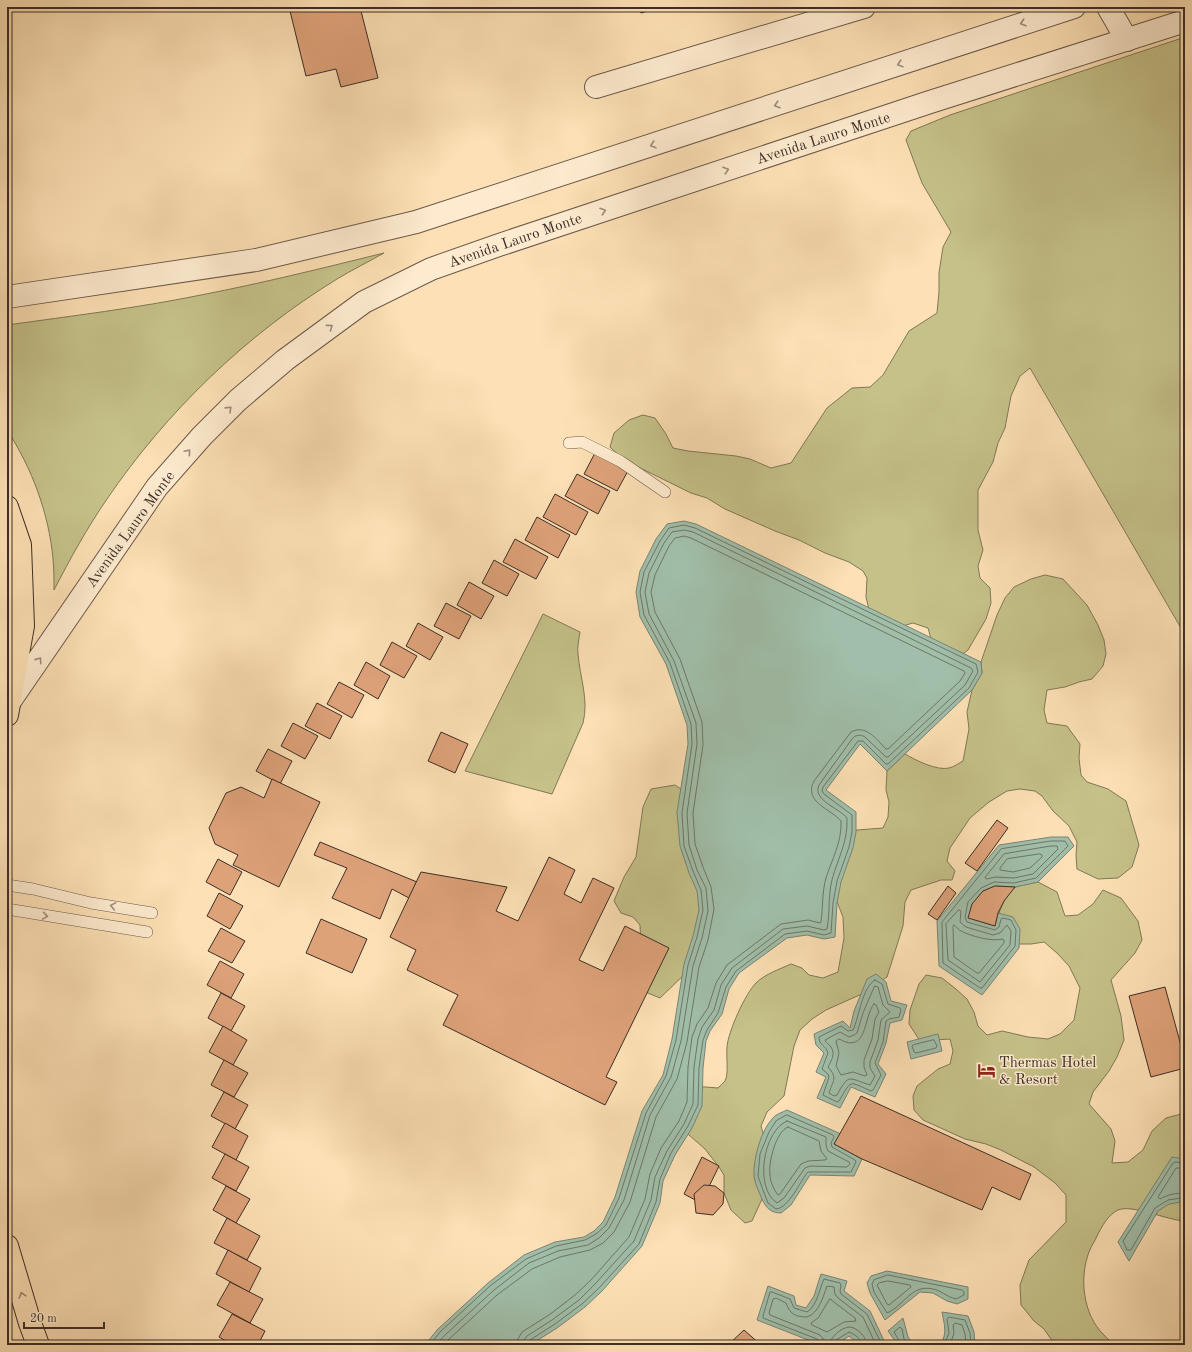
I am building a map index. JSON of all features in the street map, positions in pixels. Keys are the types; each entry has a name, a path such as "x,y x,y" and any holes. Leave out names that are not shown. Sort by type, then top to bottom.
{"highway":[{"path":"7,507 20,545 23,626 7,708"},
{"path":"7,1246 38,1345"}],"street":[{"path":"596,87 864,7"},
{"path":"1108,7 1128,40"},
{"path":"7,297 256,260 416,222 1062,8"},
{"name":"Avenida Lauro Monte","path":"7,708 157,487 202,436 238,400 285,360 364,302 431,269 499,245 930,102 1185,21"}],"lane":[{"path":"569,443 582,442 614,457 665,492"},
{"path":"7,885 33,889 91,903 152,913"},
{"path":"7,909 147,932"}],"shaded area":[{"path":"1185,37 1185,635 1030,368 1020,376 1011,396 1005,428 998,443 993,462 978,490 978,530 983,550 978,566 980,578 990,588 991,603 986,619 968,650 956,659 933,646 928,628 913,623 896,628 870,614 866,597 867,578 863,571 849,562 725,509 707,498 691,493 624,460 610,447 614,433 629,420 643,415 655,418 666,434 673,448 736,456 750,459 771,468 791,463 827,408 852,388 870,387 883,375 909,331 937,313 939,273 943,247 951,232 922,183 906,140 911,131 950,115"},
{"path":"384,253 337,279 303,301 271,325 240,350 182,405 155,435 107,499 79,544 54,590 53,563 48,525 38,492 24,460 7,430 7,325 104,312 177,300"},
{"path":"1045,575 1063,579 1087,605 1104,640 1106,654 1103,666 1092,679 1065,687 1047,690 1044,710 1047,723 1067,726 1080,744 1079,758 1081,775 1087,782 1108,789 1126,801 1139,845 1132,867 1118,878 1098,879 1077,869 1077,842 1069,826 1053,811 1042,796 1035,791 1020,789 1007,791 989,802 970,818 950,848 947,861 955,871 952,880 941,880 911,890 905,902 903,926 887,977 864,993 826,1010 812,1019 800,1030 794,1046 784,1096 767,1112 761,1126 773,1168 767,1188 752,1221 745,1223 731,1210 724,1193 724,1175 719,1167 705,1149 681,1128 692,1086 718,1088 725,1081 727,1070 727,1047 730,1032 747,996 756,983 773,972 791,964 802,968 809,975 823,978 838,972 844,938 843,917 830,884 844,831 883,828 888,817 889,802 886,790 887,771 905,754 920,762 944,769 955,766 963,761 969,729 967,712 972,690 982,673 981,662 997,615 1005,598 1014,587 1031,579"},
{"path":"543,614 580,632 578,651 585,697 585,714 583,723 552,794 465,771"},
{"path":"675,785 690,795 706,923 689,970 660,998 643,991 640,925 633,917 621,913 614,901 624,877 636,857 643,807 651,789"},
{"path":"1038,882 1057,892 1065,916 1078,915 1093,904 1103,890 1121,898 1138,921 1142,940 1135,953 1111,980 1121,1016 1124,1040 1109,1071 1093,1092 1089,1104 1111,1129 1115,1141 1112,1163 1128,1162 1143,1150 1152,1131 1166,1118 1185,1113 1185,1220 1177,1220 1132,1209 1118,1210 1108,1218 1103,1225 1089,1252 1084,1273 1087,1307 1097,1327 1115,1345 1055,1345 1044,1329 1034,1321 1021,1305 1020,1285 1029,1260 1066,1222 1066,1195 1055,1183 1034,1167 1001,1150 986,1144 965,1139 923,1120 914,1110 913,1096 917,1086 938,1069 950,1064 953,1051 950,1039 920,1041 909,1024 910,1010 919,984 926,975 942,978 967,999 974,1012 978,1026 987,1035 1002,1031 1028,1037 1048,1039 1060,1034 1074,1020 1080,988 1069,966 1044,942 1012,944 995,926 1002,904 1008,894 1016,887"}],"water":[{"path":"684,521 696,524 981,662 982,673 972,690 887,771 860,744 826,790 856,812 856,832 853,848 841,882 837,903 835,937 824,939 807,935 787,938 739,973 729,989 722,1014 710,1031 706,1041 703,1068 702,1106 692,1128 675,1155 663,1181 660,1203 642,1246 602,1291 585,1307 557,1328 530,1345 425,1345 437,1330 488,1283 524,1255 555,1242 584,1237 594,1231 603,1222 615,1197 642,1111 663,1075 672,1039 684,964 699,910 697,891 680,846 677,812 688,744 687,725 666,664 640,617 636,592 640,571 656,539 667,524"},
{"path":"1051,837 1068,837 1074,846 1038,882 1015,887 995,886 983,891 972,904 969,918 995,926 998,913 1013,917 1020,929 1019,948 982,995 939,966 937,921 999,845"},
{"path":"876,974 886,982 891,1001 907,1005 902,1020 890,1023 886,1043 878,1064 886,1074 875,1097 851,1087 840,1108 817,1098 826,1077 816,1072 824,1053 816,1045 814,1034 843,1021 850,1028 854,1011 867,979"},
{"path":"938,1034 942,1051 911,1059 907,1042"},
{"path":"787,1110 841,1134 834,1144 862,1159 854,1176 810,1175 791,1205 781,1213 777,1213 767,1207 758,1191 755,1182 754,1169 756,1153 761,1137 774,1117"},
{"path":"1172,1157 1185,1159 1185,1208 1181,1202 1169,1204 1158,1211 1129,1261 1118,1242"},
{"path":"887,1271 968,1287 968,1299 957,1304 947,1301 933,1293 920,1292 885,1320 870,1293 867,1283 871,1276"},
{"path":"821,1274 847,1281 844,1291 870,1311 886,1345 860,1345 849,1336 836,1345 821,1345 757,1320 768,1286 794,1296 796,1305 806,1308 814,1296"},
{"path":"942,1312 968,1316 974,1332 975,1345 937,1345 943,1339 945,1330"},
{"path":"903,1318 908,1337 914,1345 898,1345 888,1331"}],"building":[{"path":"289,7 360,7 378,78 341,87 336,69 306,76"},
{"path":"639,7 660,7 641,13"},
{"path":"596,451 629,469 617,491 584,474"},
{"path":"577,474 610,491 598,514 565,496"},
{"path":"555,494 588,512 576,535 543,517"},
{"path":"537,517 570,535 558,558 525,540"},
{"path":"515,539 548,557 536,579 503,562"},
{"path":"494,560 519,574 507,596 482,583"},
{"path":"469,582 494,596 481,619 457,605"},
{"path":"446,603 471,616 459,639 434,626"},
{"path":"418,623 443,637 430,660 406,646"},
{"path":"392,642 417,656 404,678 380,665"},
{"path":"366,662 390,676 378,699 354,685"},
{"path":"339,682 364,695 352,718 327,704"},
{"path":"317,703 342,716 330,739 305,726"},
{"path":"293,723 318,736 305,759 281,746"},
{"path":"441,732 468,744 455,773 428,761"},
{"path":"268,749 292,761 280,784 256,771"},
{"path":"272,779 320,802 279,887 233,865 238,855 215,844 209,828 226,793 241,787 264,798"},
{"path":"997,820 1008,828 977,871 965,863"},
{"path":"320,842 417,882 409,898 392,889 380,919 332,898 347,868 314,855"},
{"path":"549,857 575,870 564,894 581,903 593,878 614,888 579,960 603,971 625,926 669,948 606,1077 617,1082 605,1105 443,1025 458,995 407,970 416,950 390,937 421,872 507,887 496,911 518,921"},
{"path":"218,859 242,872 230,895 206,882"},
{"path":"948,886 956,893 937,920 928,914"},
{"path":"995,886 1015,887 1004,901 998,913 995,926 968,918 972,904 983,891"},
{"path":"219,893 243,906 230,929 207,916"},
{"path":"321,919 367,939 352,973 306,953"},
{"path":"221,928 245,941 232,963 208,951"},
{"path":"220,961 244,974 231,998 207,985"},
{"path":"1165,987 1185,1060 1185,1068 1151,1077 1129,996"},
{"path":"221,993 245,1006 231,1031 208,1018"},
{"path":"223,1026 247,1040 233,1065 209,1052"},
{"path":"224,1060 248,1073 234,1097 211,1085"},
{"path":"224,1092 248,1105 235,1129 211,1116"},
{"path":"861,1096 1031,1174 1020,1200 992,1187 982,1210 862,1159 834,1144"},
{"path":"225,1123 248,1136 236,1160 212,1147"},
{"path":"225,1154 249,1167 236,1191 212,1178"},
{"path":"702,1157 719,1166 701,1203 684,1194"},
{"path":"704,1185 715,1186 724,1193 723,1204 713,1215 696,1213 694,1194"},
{"path":"226,1186 250,1199 236,1223 213,1210"},
{"path":"227,1218 260,1236 247,1260 214,1243"},
{"path":"228,1250 261,1268 249,1292 216,1274"},
{"path":"230,1282 263,1299 250,1323 217,1305"},
{"path":"232,1314 265,1331 258,1345 233,1345 219,1337"},
{"path":"744,1330 761,1345 728,1345"}],"place":[{"name":"Thermas Hotel & Resort","path":"986,1071"}]}
